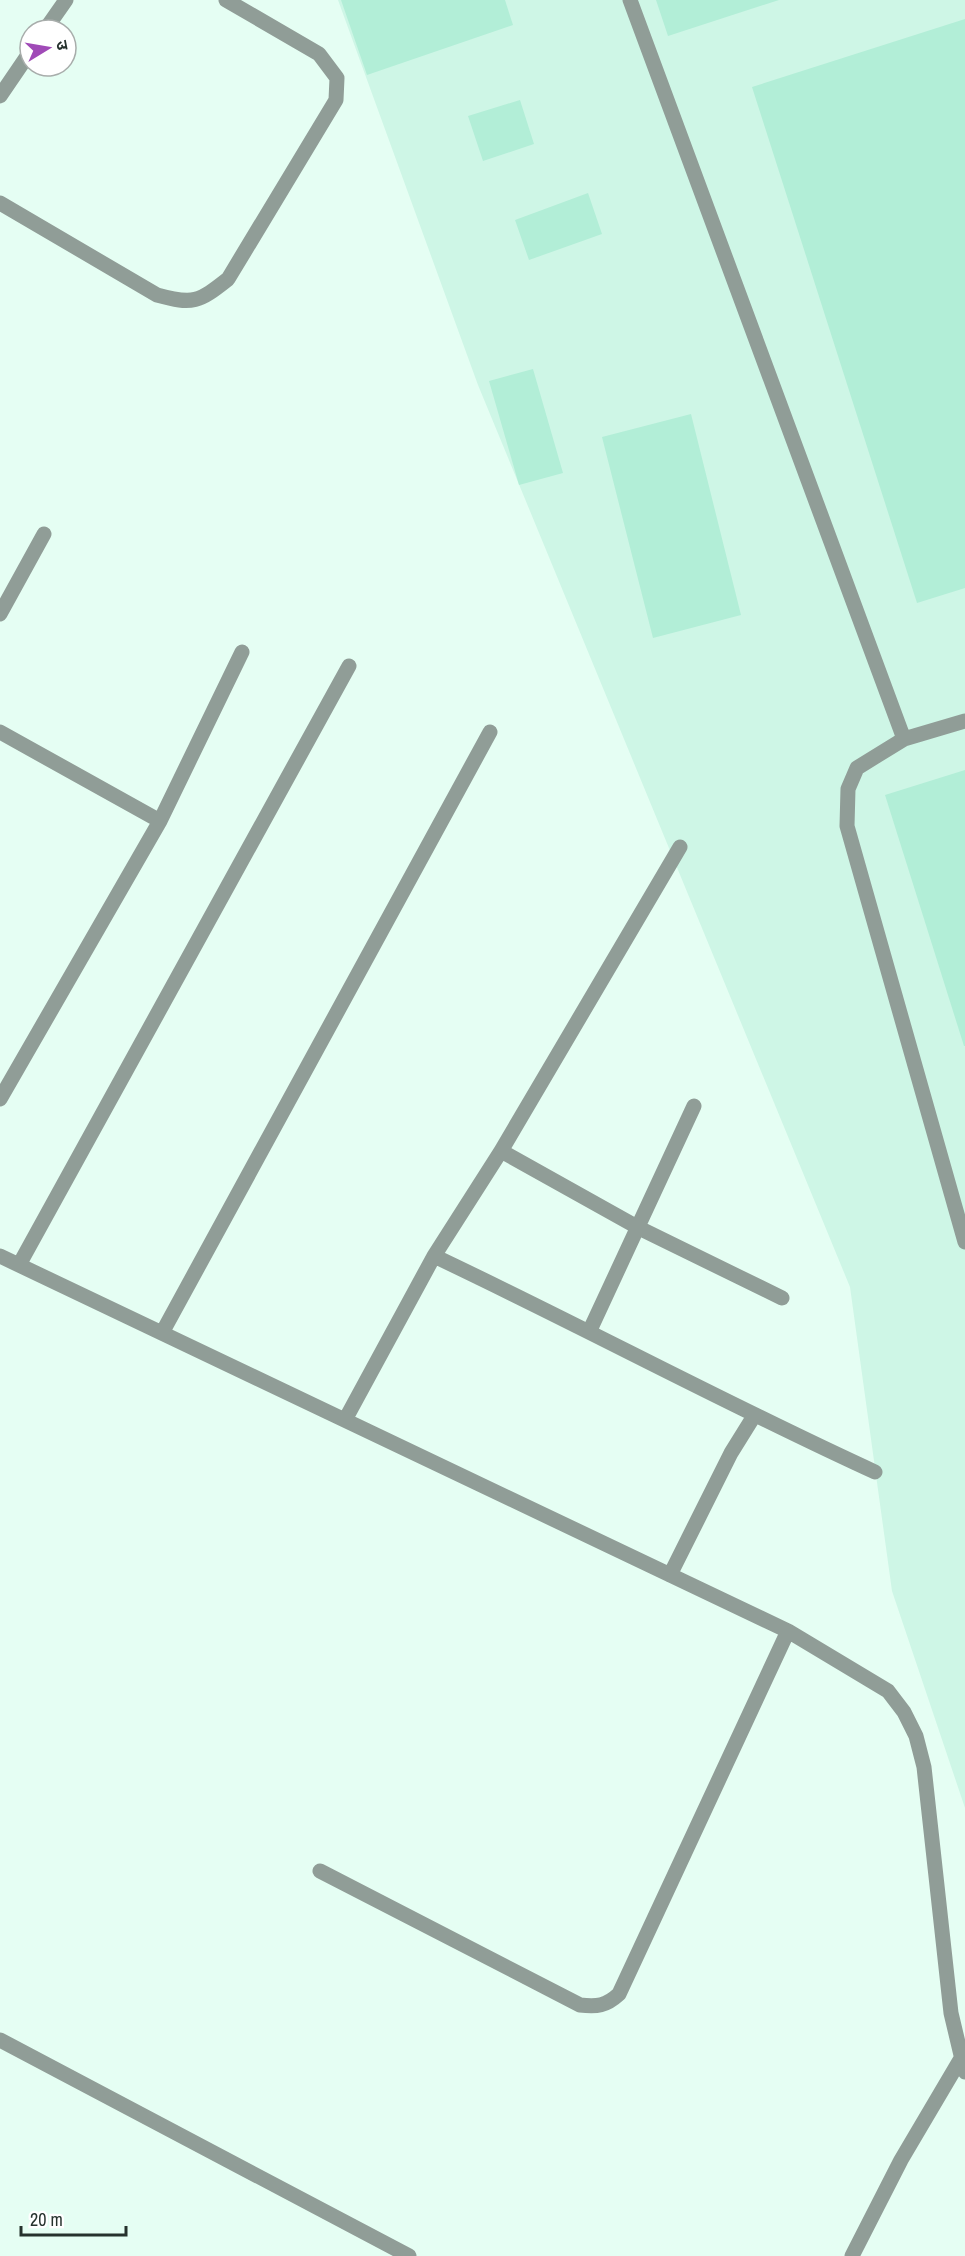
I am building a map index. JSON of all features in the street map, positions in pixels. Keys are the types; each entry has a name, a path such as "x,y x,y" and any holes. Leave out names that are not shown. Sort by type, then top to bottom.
{"street":[{"path":"53,18 66,0"},
{"path":"0,202 157,295 184,303 207,296 228,279 336,100 337,78 319,54 226,0"},
{"path":"630,0 904,739"},
{"path":"0,96 18,70"},
{"path":"0,614 44,534"},
{"path":"0,1099 160,821 242,652"},
{"path":"20,1265 349,666"},
{"path":"965,721 904,739 857,768 848,789 847,826 965,1242"},
{"path":"0,732 160,821"},
{"path":"162,1333 490,732"},
{"path":"345,1420 434,1256 501,1151 680,847"},
{"path":"590,1330 694,1106"},
{"path":"501,1151 639,1228 782,1298"},
{"path":"0,1256 788,1631 888,1691 904,1712 916,1736 924,1767 944,1961 962,2066 901,2160 852,2256"},
{"path":"434,1256 590,1330 753,1416 875,1472"},
{"path":"670,1575 753,1416"},
{"path":"320,1871 580,2005 599,2007 611,2002 619,1994 788,1631"},
{"path":"0,2040 409,2256"}],"shaded area":[{"path":"338,0 965,0 965,1808 892,1591 850,1287 478,385"}],"building":[{"path":"341,0 505,0 513,25 367,75"},
{"path":"656,0 779,0 668,36"},
{"path":"965,19 965,588 917,603 752,87"},
{"path":"520,100 534,144 483,161 468,116"},
{"path":"588,193 602,234 529,260 515,220"},
{"path":"533,369 563,473 519,485 489,381"},
{"path":"691,414 741,615 653,638 602,437"},
{"path":"965,770 965,1046 964,1046 885,795"}]}
